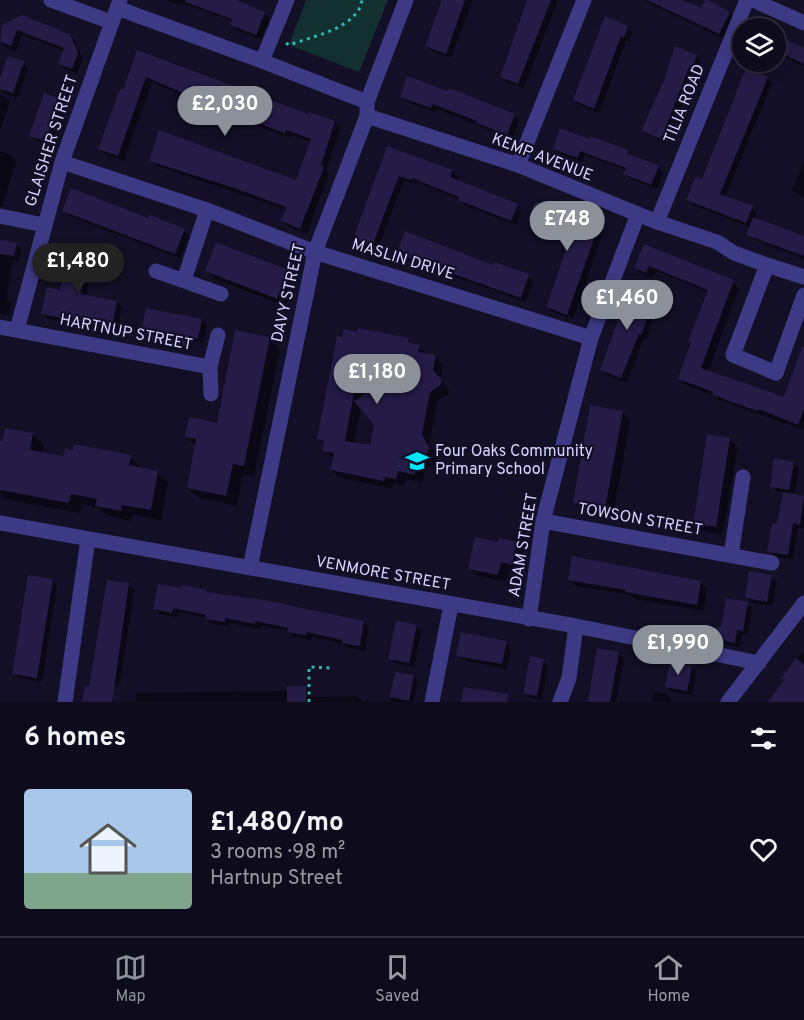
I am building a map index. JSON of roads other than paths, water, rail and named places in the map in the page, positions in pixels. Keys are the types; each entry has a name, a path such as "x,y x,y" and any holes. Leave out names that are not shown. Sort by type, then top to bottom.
{"street":[{"name":"KEMP AVENUE","path":"51,0 116,10 262,61 367,109 518,165 657,222 717,242 734,253 804,277"},
{"path":"262,61 287,0"},
{"name":"DAVY STREET","path":"250,568 315,252 406,0"},
{"path":"518,165 584,0"},
{"name":"TILIA ROAD","path":"657,222 747,0"},
{"path":"753,0 804,23"},
{"name":"GLAISHER STREET","path":"17,330 62,162 116,10"},
{"name":"MASLIN DRIVE","path":"62,162 207,210 315,252 591,338"},
{"path":"184,280 207,210"},
{"name":"ADAM STREET","path":"529,619 543,521 591,338 638,214"},
{"path":"0,216 44,225"},
{"path":"767,265 733,355 776,373 804,295"},
{"path":"156,271 221,294"},
{"name":"HARTNUP STREET","path":"0,327 210,368"},
{"name":"HARTNUP STREET","path":"211,394 210,368 218,335"},
{"path":"731,555 744,477"},
{"name":"TOWSON STREET","path":"543,521 772,563"},
{"name":"VENMORE STREET","path":"0,523 576,626 759,663"},
{"path":"65,702 88,539"},
{"path":"728,702 804,603"},
{"path":"432,702 451,604"},
{"path":"560,702 568,678 576,626"}],"place":[{"name":"Four Oaks Community Primary School","path":"417,461"}]}
